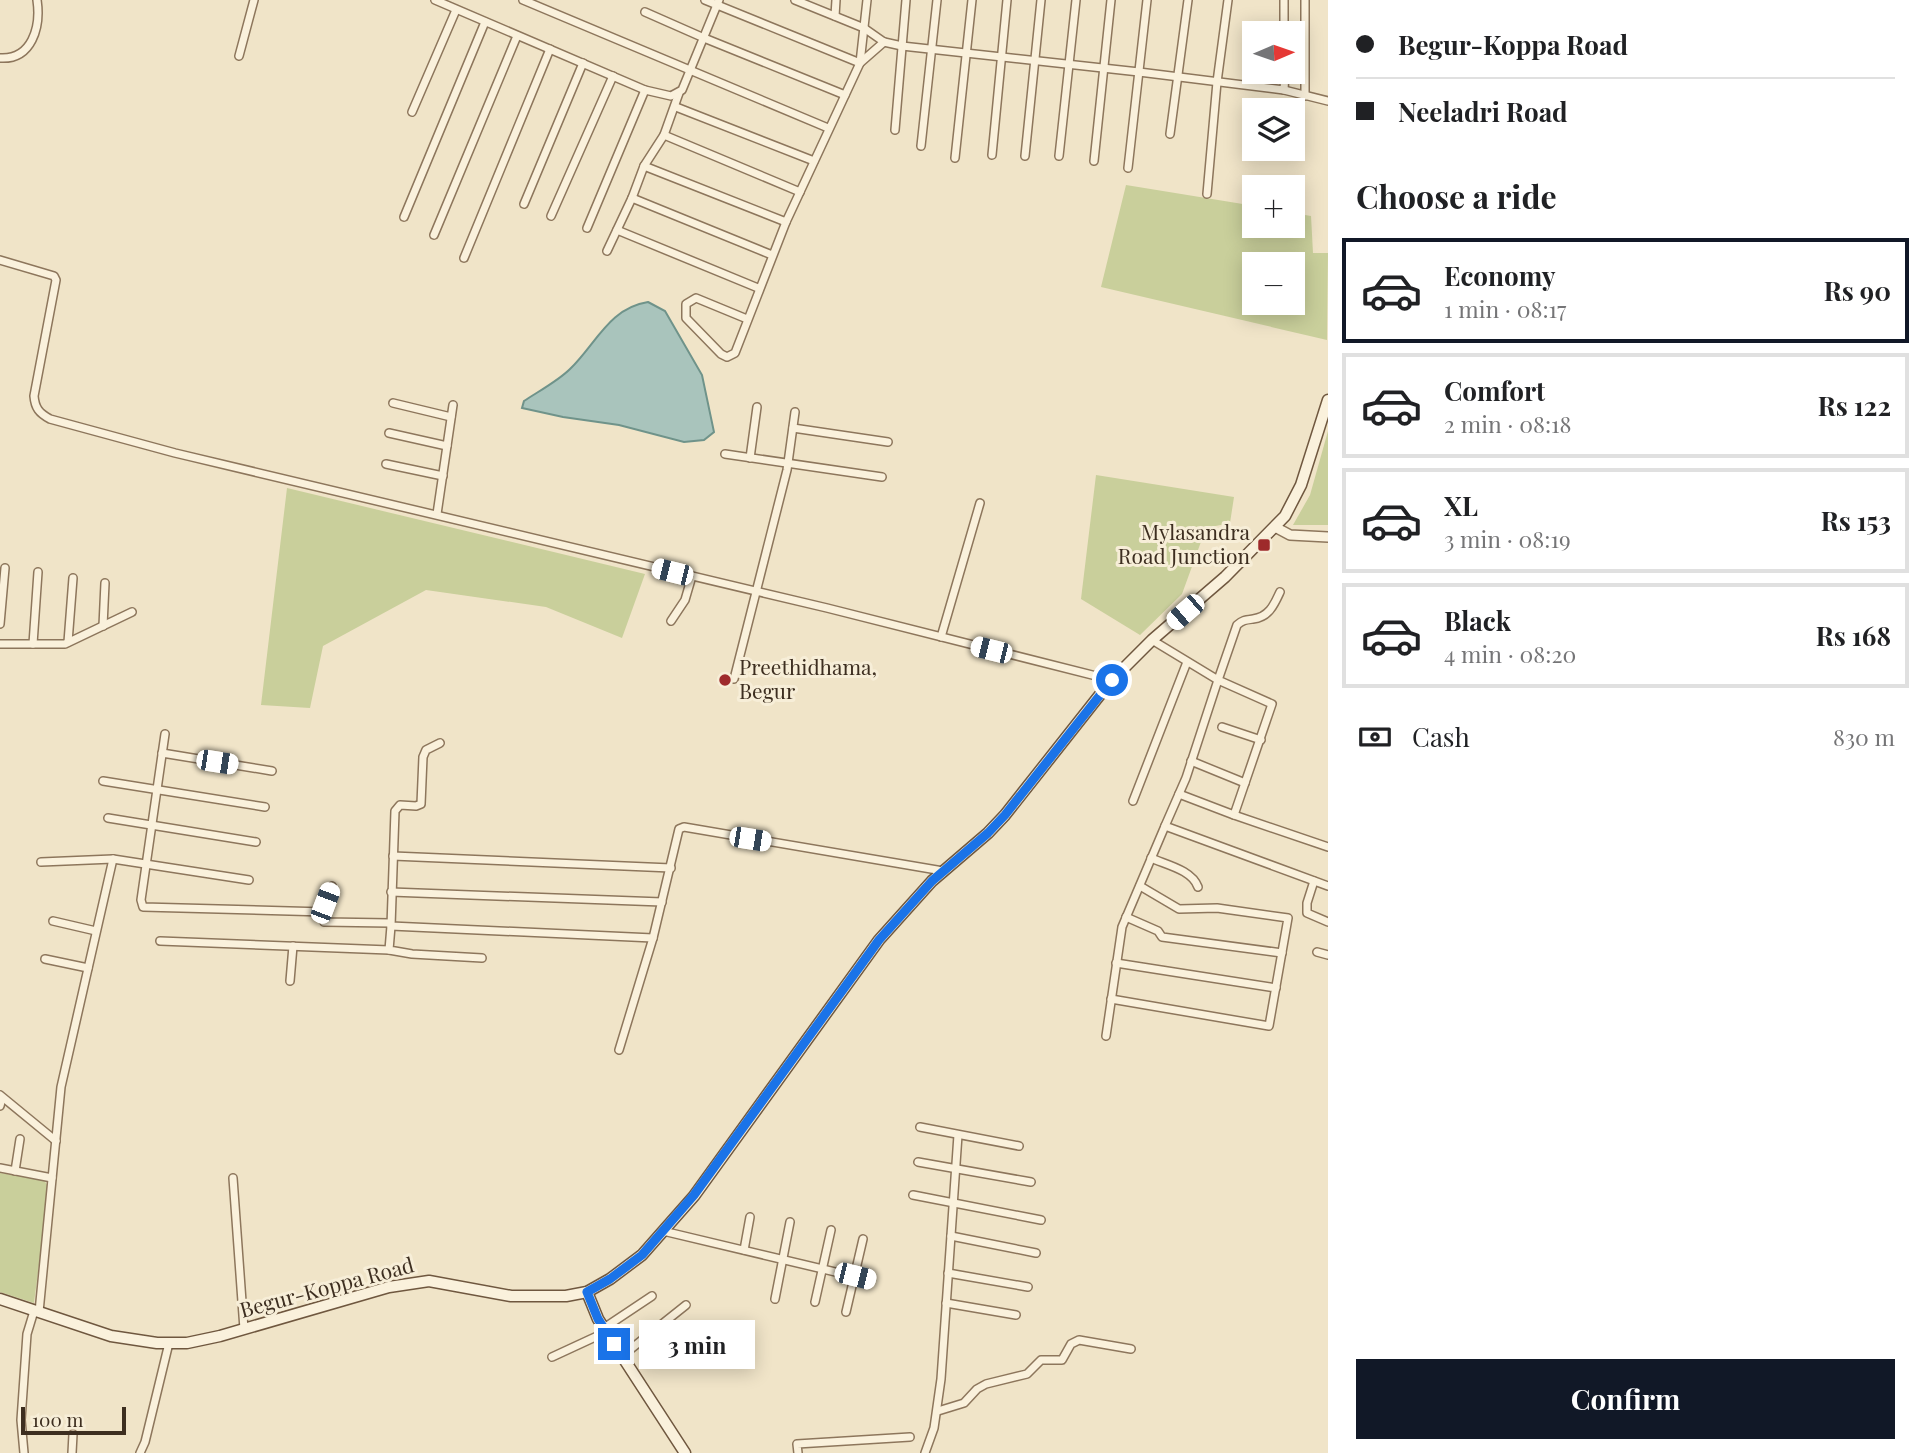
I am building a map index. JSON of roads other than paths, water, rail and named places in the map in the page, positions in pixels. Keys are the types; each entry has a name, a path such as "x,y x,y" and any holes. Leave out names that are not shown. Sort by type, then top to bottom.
{"main road":[{"name":"Begur-Koppa Road","path":"0,1299 111,1336 187,1343 389,1287 429,1281 530,1297 566,1296 587,1292 626,1269 642,1255 694,1195 879,940 943,871 1005,815 1112,680 1152,640 1225,577 1285,516 1301,485 1328,400"},
{"path":"587,1292 605,1330 685,1453"}],"street":[{"path":"0,58 14,57 26,49 33,37 38,18 37,0"},
{"path":"239,56 254,0"},
{"path":"435,0 645,90 666,96 679,93"},
{"path":"523,0 828,128"},
{"path":"705,0 718,3 860,63"},
{"path":"797,0 864,28 884,42 902,46 1283,90 1328,101"},
{"path":"835,16 836,0"},
{"path":"747,319 696,298 686,304 684,311 686,318 721,354 727,357 735,353 758,288 786,222 860,63 867,0"},
{"path":"895,131 906,0"},
{"path":"921,146 937,0"},
{"path":"955,158 972,0"},
{"path":"992,155 1007,0"},
{"path":"1025,156 1041,0"},
{"path":"1059,156 1076,0"},
{"path":"1094,161 1111,0"},
{"path":"1128,167 1147,0"},
{"path":"1170,134 1188,0"},
{"path":"1207,194 1217,82 1228,0"},
{"path":"1283,0 1284,21"},
{"path":"1305,0 1306,96"},
{"path":"607,251 644,166 664,135 718,3"},
{"path":"412,111 456,10"},
{"path":"645,12 845,94"},
{"path":"404,217 485,22"},
{"path":"434,236 517,36"},
{"path":"860,63 884,42"},
{"path":"464,258 550,49"},
{"path":"524,204 583,63"},
{"path":"551,216 613,76"},
{"path":"1283,90 1284,84"},
{"path":"587,228 645,90"},
{"path":"676,107 814,161"},
{"path":"664,135 800,192"},
{"path":"644,166 786,222"},
{"path":"632,198 772,255"},
{"path":"617,230 758,288"},
{"path":"0,261 52,274 56,280 36,378 35,405 41,414 50,419 131,442 437,514 1112,680"},
{"path":"393,403 451,416"},
{"path":"437,514 453,405"},
{"path":"750,458 757,407"},
{"path":"734,679 788,463 795,412"},
{"path":"793,428 888,442"},
{"path":"389,433 447,446"},
{"path":"725,454 881,477"},
{"path":"386,464 443,477"},
{"path":"941,637 980,503"},
{"path":"1275,527 1290,534 1328,537"},
{"path":"0,624 5,568"},
{"path":"33,644 38,572"},
{"path":"671,621 685,600 692,576"},
{"path":"68,642 73,578"},
{"path":"103,626 105,583"},
{"path":"1106,1036 1122,927 1180,794 1237,625 1243,620 1265,615 1272,609 1280,592"},
{"path":"0,644 68,642 132,612"},
{"path":"1152,640 1218,680 1272,704 1234,815"},
{"path":"1133,802 1187,662"},
{"path":"1222,727 1261,740"},
{"path":"165,734 141,900 143,907 325,912"},
{"path":"389,950 395,811 400,805 421,804 423,757 426,750 440,743"},
{"path":"163,753 272,771"},
{"path":"1191,761 1245,783"},
{"path":"103,781 265,807"},
{"path":"1180,794 1328,847"},
{"path":"108,818 256,842"},
{"path":"1165,826 1328,886"},
{"path":"619,1050 653,937 671,868 677,831 684,827 943,871"},
{"path":"393,856 671,868"},
{"path":"1152,858 1188,874 1198,887"},
{"path":"24,1453 20,1420 27,1334 37,1311 61,1087 113,859"},
{"path":"41,862 113,859 249,880"},
{"path":"1314,881 1307,903 1307,913 1328,922"},
{"path":"332,886 325,903 324,922 653,937"},
{"path":"1111,999 1269,1026 1288,918 1217,908 1179,909 1140,886"},
{"path":"391,892 662,902"},
{"path":"1126,917 1158,931 1162,937 1282,953"},
{"path":"53,921 96,931"},
{"path":"160,941 389,950 482,958"},
{"path":"290,981 293,946"},
{"path":"1317,952 1328,955"},
{"path":"45,959 88,968"},
{"path":"1116,963 1276,988"},
{"path":"0,1095 56,1141"},
{"path":"920,1127 1019,1146"},
{"path":"925,1453 938,1410 958,1135"},
{"path":"15,1171 20,1139"},
{"path":"919,1162 1031,1182"},
{"path":"0,1168 52,1178"},
{"path":"233,1178 244,1329"},
{"path":"913,1195 1041,1220"},
{"path":"744,1250 750,1217"},
{"path":"775,1299 790,1222"},
{"path":"815,1302 831,1230"},
{"path":"663,1231 869,1280"},
{"path":"951,1236 1036,1253"},
{"path":"846,1312 863,1239"},
{"path":"948,1273 1028,1287"},
{"path":"552,1357 605,1330 652,1296"},
{"path":"946,1303 1016,1315"},
{"path":"622,1356 686,1305"},
{"path":"938,1410 964,1403 986,1384 1027,1374 1041,1360 1062,1360 1071,1344 1079,1340 1132,1349"},
{"path":"140,1453 169,1343"},
{"path":"72,1453 73,1434"},
{"path":"798,1453 797,1444 910,1437"}],"water":[{"path":"648,302 665,311 702,375 714,432 704,440 684,442 619,425 522,408 524,401 570,369 613,319 623,311"}],"place":[{"name":"Mylasandra Road Junction","path":"1264,545"},
{"name":"Preethidhama, Begur","path":"725,680"}]}
